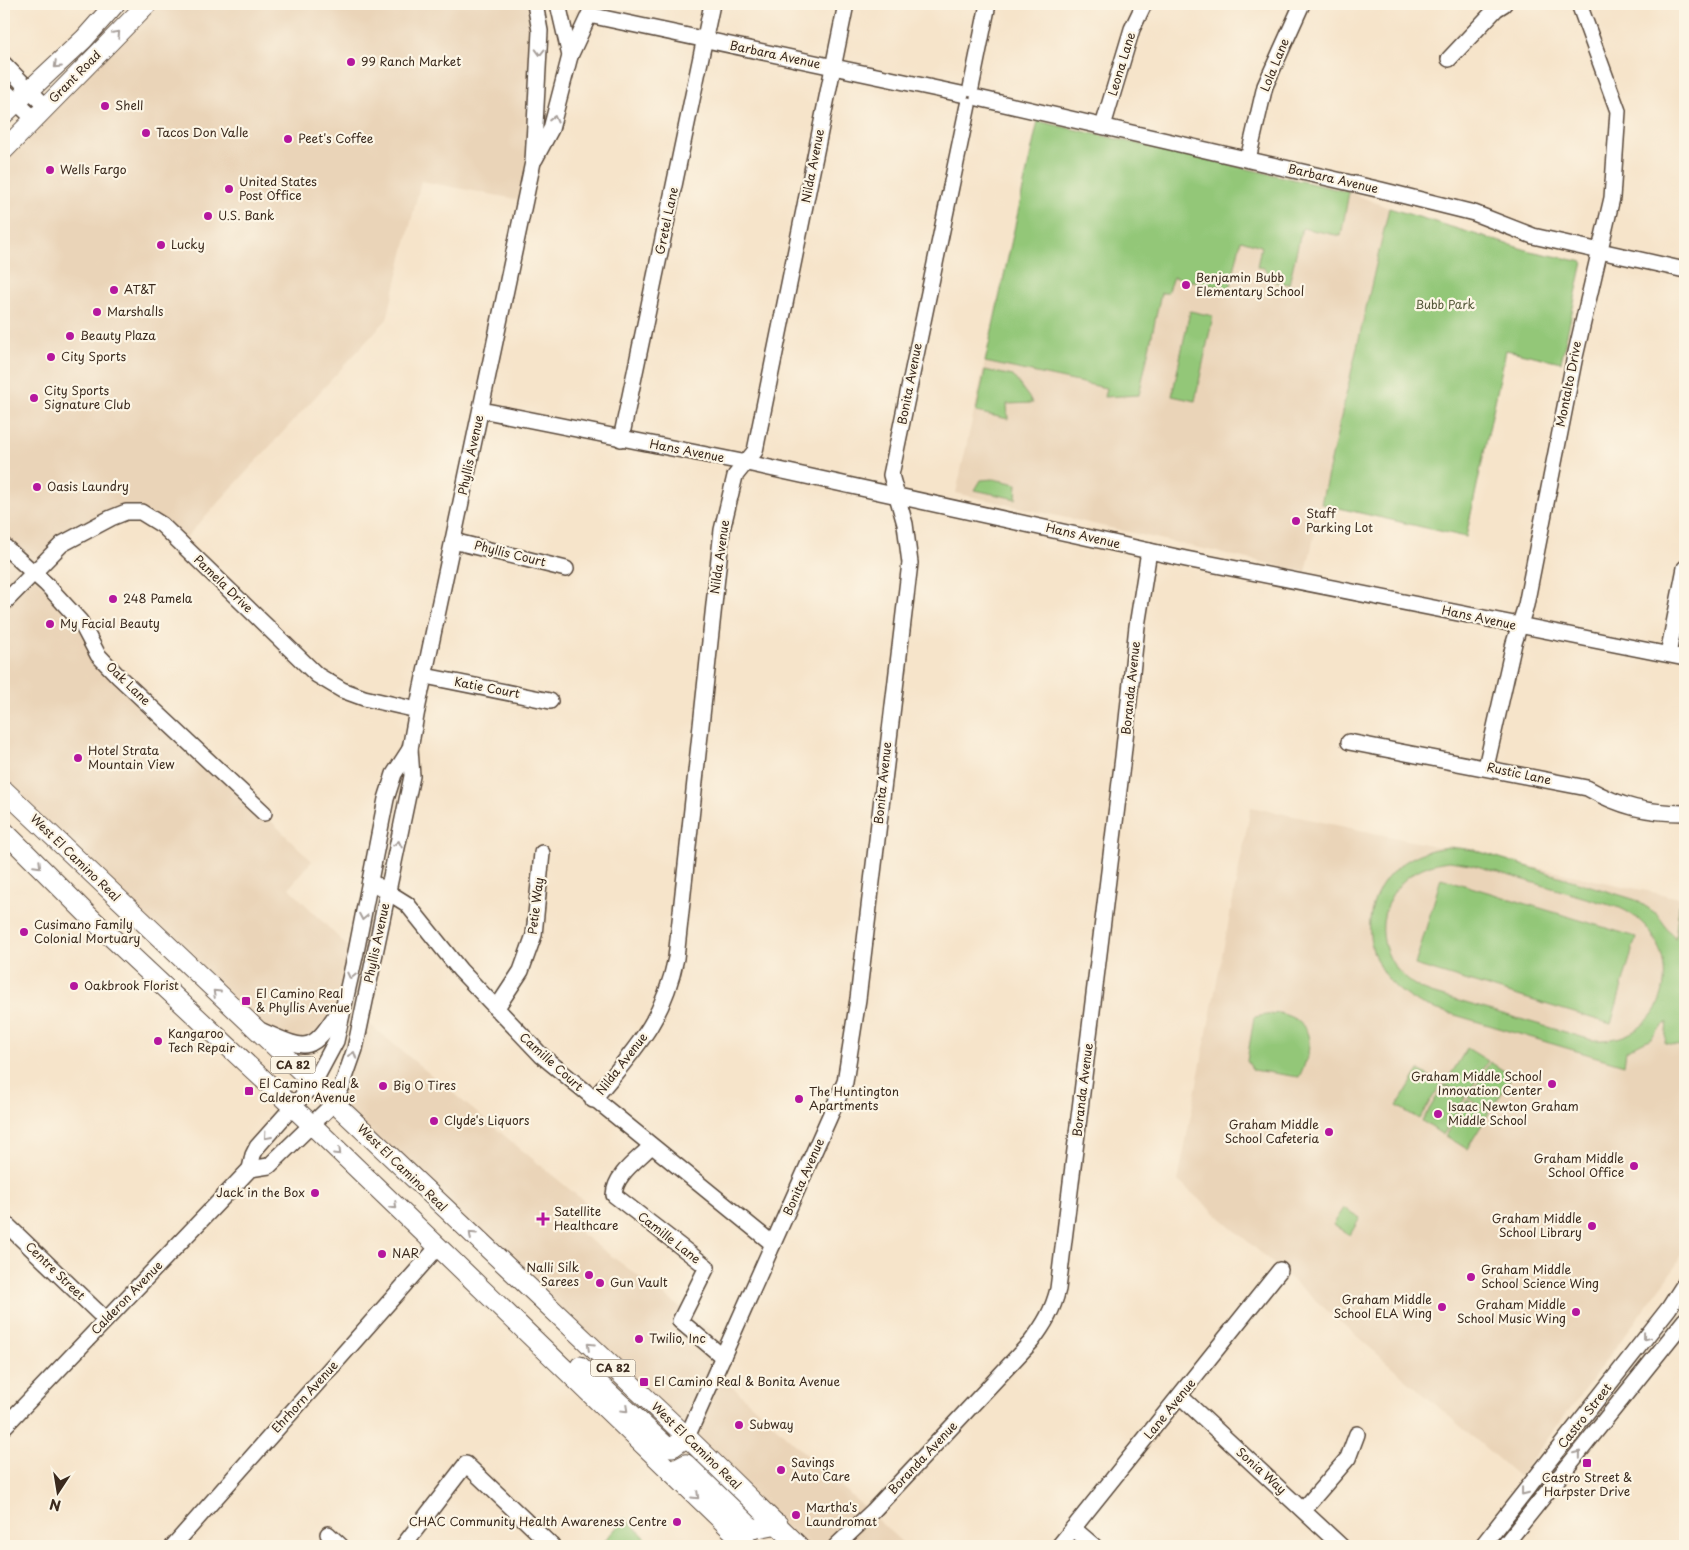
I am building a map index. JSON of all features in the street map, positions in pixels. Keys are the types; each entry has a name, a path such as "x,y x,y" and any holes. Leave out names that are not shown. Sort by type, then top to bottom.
{"main road":[{"name":"Grant Road","path":"13,99 84,39 115,4"},
{"name":"Grant Road","path":"4,150 39,112 147,4"},
{"name":"West El Camino Real","path":"4,790 333,1104 687,1437 799,1546"},
{"name":"CA 82","path":"4,831 92,920 312,1125 671,1472 738,1543"},
{"path":"508,1314 528,1318 667,1447 673,1447 687,1437"},
{"path":"671,1472 686,1464 753,1529 778,1524"}],"street":[{"name":"Phyllis Avenue","path":"312,1125 333,1104 356,1049 412,776 410,749 417,710 533,162 540,31 535,4"},
{"name":"Phyllis Avenue","path":"533,162 551,129 570,56 558,4"},
{"name":"Gretel Lane","path":"621,439 712,4"},
{"name":"Nilda Avenue","path":"593,1100 644,1038 665,1000 672,980 676,958 722,530 736,476 748,463 755,451 846,4"},
{"name":"Bonita Avenue","path":"687,1437 833,1113 845,1082 910,563 905,524 891,475 988,4"},
{"name":"Leona Lane","path":"1103,126 1132,29 1144,4"},
{"name":"Lola Lane","path":"1248,159 1265,86 1302,4"},
{"path":"1449,59 1496,9 1504,4"},
{"name":"Montalto Drive","path":"1486,767 1519,626 1526,605 1574,361 1598,251 1612,198 1618,112 1579,4"},
{"path":"570,56 586,10"},
{"name":"Barbara Avenue","path":"586,10 705,40 970,96 1248,159 1474,214 1533,236 1685,270"},
{"path":"4,64 13,99 39,112"},
{"name":"Hans Avenue","path":"481,410 748,463 1149,551 1685,658"},
{"name":"Pamela Drive","path":"4,603 62,544 110,518 126,512 141,512 162,525 317,675 342,690 364,698 417,710"},
{"name":"Phyllis Court","path":"453,541 566,568"},
{"name":"Oak Lane","path":"4,546 46,584 80,621 98,655 119,677 264,813"},
{"name":"Boranda Avenue","path":"836,1546 874,1511 1031,1342 1048,1321 1054,1306 1058,1289 1096,988 1137,626 1149,551"},
{"path":"1668,654 1685,568"},
{"name":"Katie Court","path":"425,676 550,701"},
{"name":"Rustic Lane","path":"1349,742 1587,788 1613,803 1655,813 1685,813"},
{"name":"Phyllis Avenue","path":"292,1107 313,1084 336,1041 386,799 394,774 410,749"},
{"name":"Petie Way","path":"496,1009 521,971 534,935 542,853"},
{"name":"Camille Court","path":"370,881 407,904 496,1009 542,1056 593,1100 774,1244"},
{"path":"252,1026 295,1045 308,1045 321,1038 345,1000"},
{"name":"Calderon Avenue","path":"4,1427 250,1169 257,1147 292,1107"},
{"name":"Calderon Avenue","path":"250,1169 269,1166 312,1125"},
{"name":"Camille Lane","path":"652,1146 622,1174 614,1189 614,1195 707,1267 680,1321 723,1357"},
{"name":"Centre Street","path":"4,1222 106,1320"},
{"name":"Ehrhorn Avenue","path":"173,1546 438,1248"},
{"name":"Lane Avenue","path":"1059,1546 1280,1270"},
{"name":"Castro Street","path":"1482,1546 1669,1308 1685,1283"},
{"name":"Castro Street","path":"1509,1545 1685,1320"},
{"name":"Sonia Way","path":"1180,1396 1304,1509 1341,1546"},
{"path":"1304,1509 1348,1458 1357,1434"},
{"path":"404,1546 466,1464 552,1546"},
{"path":"1073,1528 1094,1546"},
{"path":"328,1534 341,1546"}],"shaded area":[{"path":"147,4 535,4 525,201 421,181 387,319 181,543 141,512 111,518 32,573 99,653 312,861 289,888 354,953 345,1000 308,1045 252,1026 4,790 4,149"},
{"name":"Benjamin Bubb Elementary School","path":"1038,121 1349,192 1389,208 1306,572 956,493"},
{"name":"Isaac Newton Graham Middle School","path":"1251,807 1680,898 1665,1043 1685,1047 1685,1244 1675,1268 1519,1477 1178,1181"},
{"path":"362,1018 591,1207 579,1232 711,1330 712,1368 906,1546 799,1546 333,1104"}],"green space":[{"path":"1038,121 1349,192 1341,236 1302,228 1289,284 1275,282 1264,268 1257,267 1261,246 1241,240 1230,289 1173,277 1167,293 1161,293 1139,395 1104,397 1106,388 985,362"},
{"name":"Bubb Park","path":"1389,208 1530,251 1583,262 1561,362 1506,350 1466,537 1321,504"},
{"path":"1190,311 1213,316 1195,401 1172,396"},
{"path":"985,370 1013,376 1033,403 1007,404 1008,419 976,412"},
{"path":"993,479 1017,484 1016,499 975,490 981,480"},
{"path":"1449,847 1474,850 1636,900 1657,914 1675,939 1680,898 1685,899 1685,1047 1665,1043 1667,1022 1651,1038 1626,1051 1624,1065 1428,1007 1400,991 1381,969 1371,944 1370,918 1378,893 1394,871 1418,855","holes":["1449,861 1470,864 1620,908 1642,923 1657,942 1664,965 1663,988 1656,1009 1642,1026 1620,1037 1592,1040 1431,993 1408,980 1392,962 1384,941 1383,920 1390,899 1403,881 1423,868"]},
{"path":"1441,878 1636,937 1611,1024 1415,965"},
{"path":"1279,1013 1291,1017 1306,1029 1309,1046 1299,1077 1253,1070 1247,1061 1254,1017"},
{"path":"1467,1048 1488,1061 1466,1097 1445,1084"},
{"path":"1490,1062 1512,1076 1490,1112 1469,1098"},
{"path":"1419,1070 1441,1084 1419,1119 1397,1106"},
{"path":"1444,1085 1465,1098 1443,1135 1422,1121"},
{"path":"1467,1100 1489,1113 1467,1149 1446,1136"},
{"path":"1344,1208 1360,1218 1350,1235 1333,1225"},
{"path":"625,1518 654,1546 600,1546"}],"place":[{"name":"99 Ranch Market","path":"351,62"},
{"name":"Shell","path":"105,106"},
{"name":"Tacos Don Valle","path":"146,133"},
{"name":"Peet's Coffee","path":"288,139"},
{"name":"Wells Fargo","path":"50,170"},
{"name":"United States Post Office","path":"229,189"},
{"name":"U.S. Bank","path":"208,216"},
{"name":"Lucky","path":"161,245"},
{"name":"Benjamin Bubb Elementary School","path":"1186,285"},
{"name":"AT&T","path":"114,290"},
{"name":"Marshalls","path":"97,312"},
{"name":"Beauty Plaza","path":"70,336"},
{"name":"City Sports","path":"51,357"},
{"name":"City Sports Signature Club","path":"34,398"},
{"name":"Oasis Laundry","path":"37,487"},
{"name":"Staff Parking Lot","path":"1296,521"},
{"name":"248 Pamela","path":"113,599"},
{"name":"My Facial Beauty","path":"50,624"},
{"name":"Hotel Strata Mountain View","path":"78,758"},
{"name":"Cusimano Family Colonial Mortuary","path":"24,932"},
{"name":"Oakbrook Florist","path":"74,986"},
{"name":"El Camino Real & Phyllis Avenue","path":"246,1001"},
{"name":"Kangaroo Tech Repair","path":"158,1041"},
{"name":"Graham Middle School Innovation Center","path":"1552,1084"},
{"name":"Big O Tires","path":"383,1086"},
{"name":"El Camino Real & Calderon Avenue","path":"249,1091"},
{"name":"The Huntington Apartments","path":"799,1099"},
{"name":"Isaac Newton Graham Middle School","path":"1438,1114"},
{"name":"Clyde's Liquors","path":"434,1121"},
{"name":"Graham Middle School Cafeteria","path":"1329,1132"},
{"name":"Graham Middle School Office","path":"1634,1166"},
{"name":"Jack in the Box","path":"315,1193"},
{"name":"Satellite Healthcare","path":"543,1219"},
{"name":"Graham Middle School Library","path":"1592,1226"},
{"name":"NAR","path":"382,1254"},
{"name":"Nalli Silk Sarees","path":"589,1275"},
{"name":"Graham Middle School Science Wing","path":"1471,1277"},
{"name":"Gun Vault","path":"600,1283"},
{"name":"Graham Middle School ELA Wing","path":"1442,1307"},
{"name":"Graham Middle School Music Wing","path":"1576,1312"},
{"name":"Twilio, Inc","path":"639,1339"},
{"name":"El Camino Real & Bonita Avenue","path":"644,1382"},
{"name":"Subway","path":"739,1425"},
{"name":"Castro Street & Harpster Drive","path":"1587,1463"},
{"name":"Savings Auto Care","path":"781,1470"},
{"name":"Martha's Laundromat","path":"796,1515"},
{"name":"CHAC Community Health Awareness Centre","path":"677,1522"}]}
